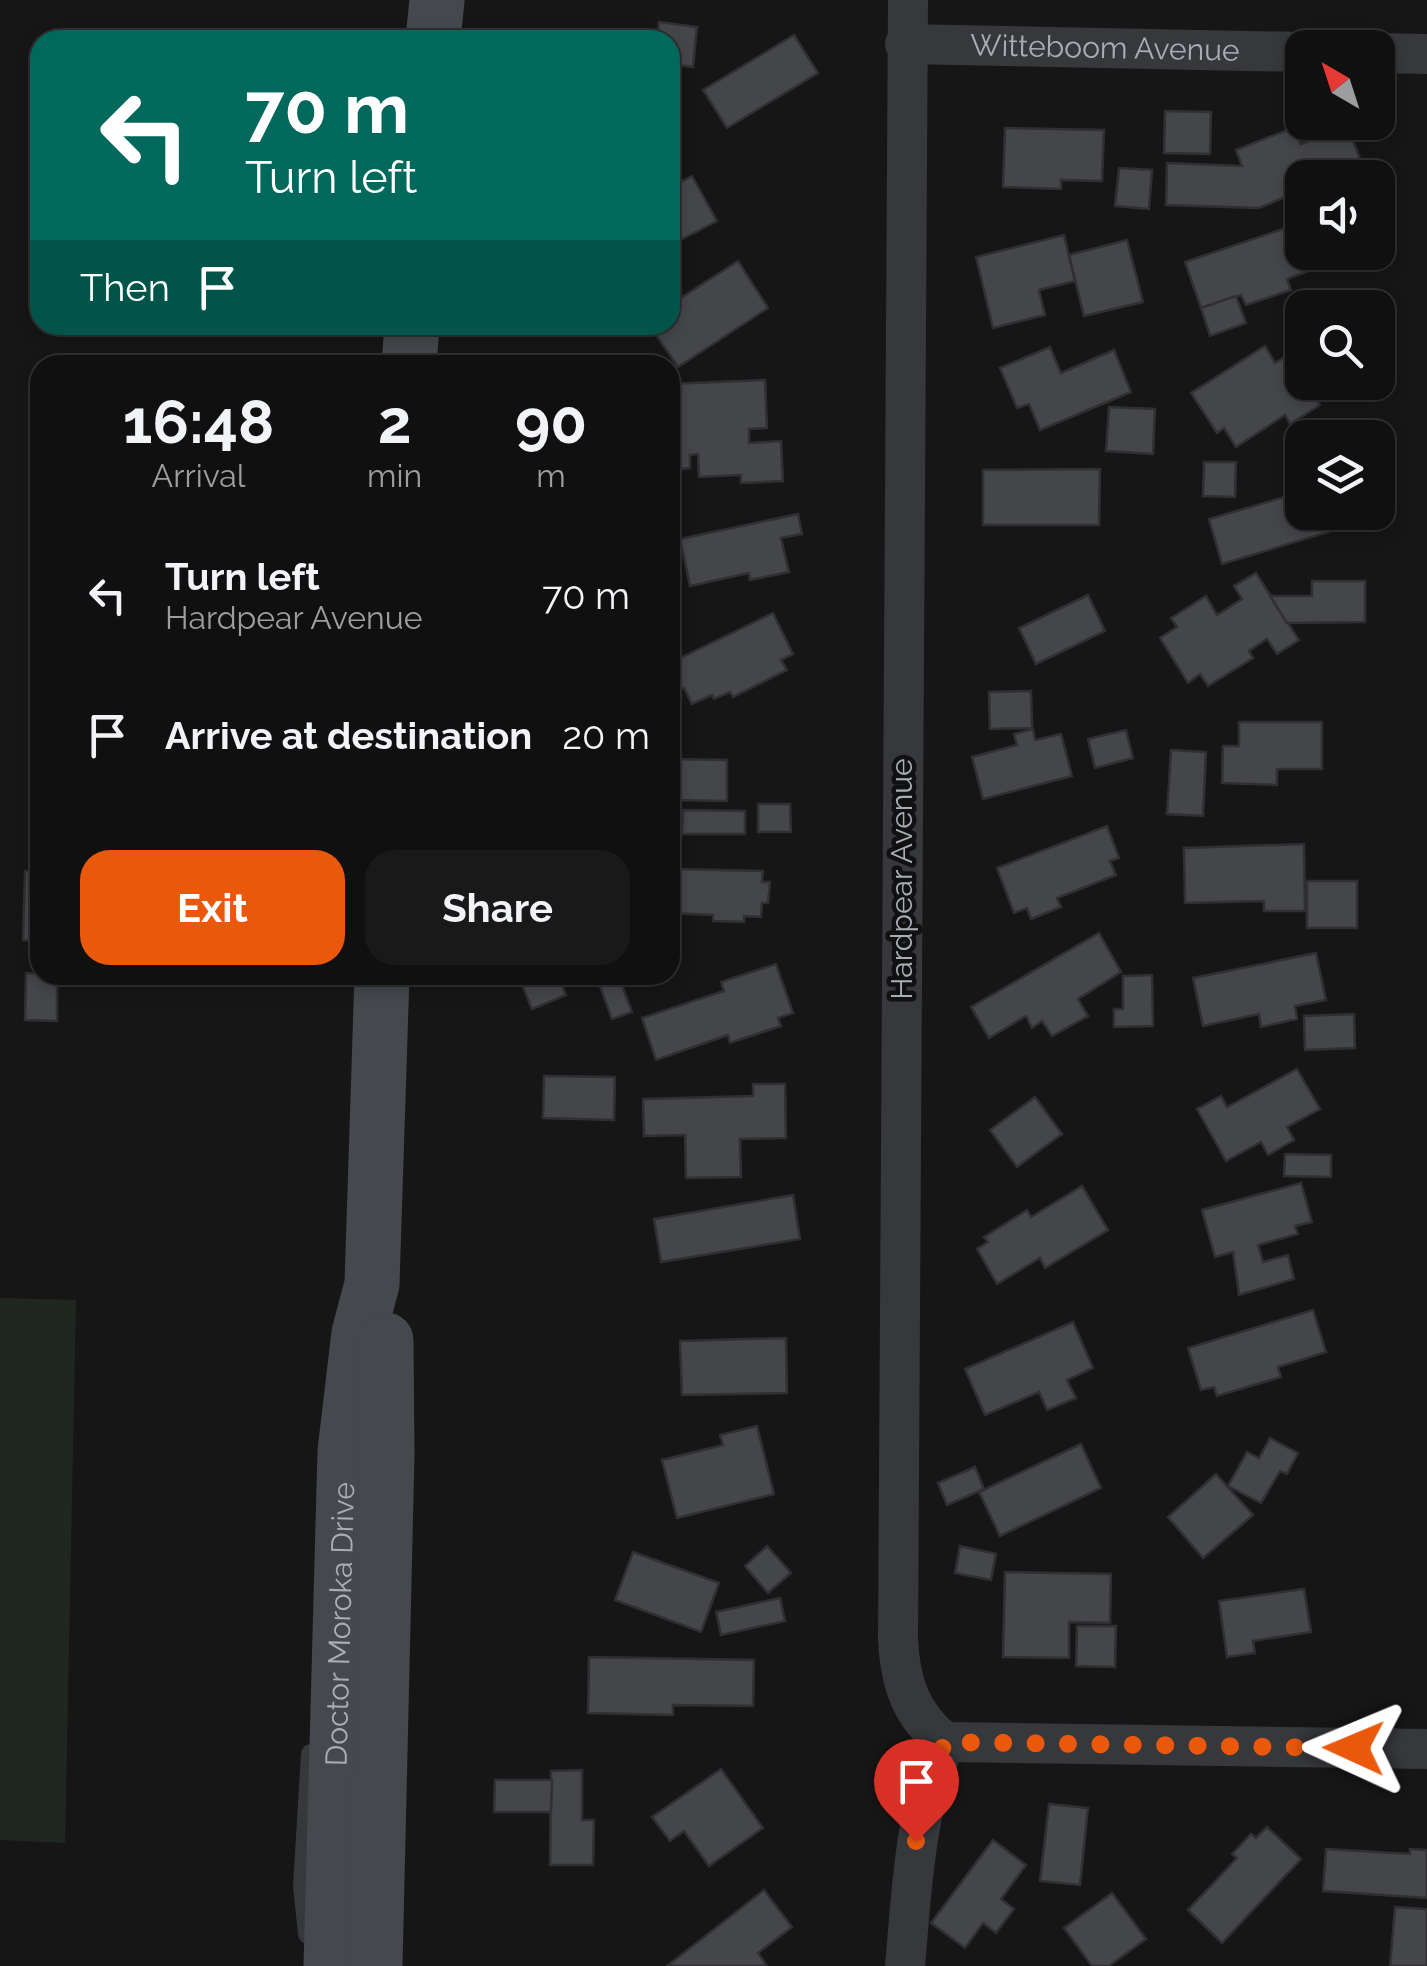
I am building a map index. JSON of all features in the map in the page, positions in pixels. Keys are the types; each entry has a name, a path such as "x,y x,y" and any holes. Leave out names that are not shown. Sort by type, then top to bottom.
{"main road":[{"path":"434,30 438,0"},
{"name":"Doctor Moroka Drive","path":"332,1966 350,1388 372,1284 382,985"},
{"name":"Doctor Moroka Drive","path":"372,1284 386,1334 387,1454 375,1966"}],"street":[{"name":"Hardpear Avenue","path":"908,0 898,1639 904,1688 929,1730 945,1742"},
{"name":"Witteboom Avenue","path":"906,44 1285,52"},
{"path":"1395,54 1427,54"},
{"path":"905,1966 916,1841 928,1780 945,1742 1427,1749"}],"lane":[{"path":"313,1966 303,1886 314,1728 328,1621 343,1566"}],"shaded area":[{"path":"0,1298 76,1300 65,1843 0,1840"}],"building":[{"path":"659,22 697,27 693,67 680,65 680,30 658,30"},
{"path":"794,35 818,73 727,128 703,90"},
{"path":"1165,111 1211,112 1210,154 1164,153"},
{"path":"1005,128 1104,130 1102,181 1061,180 1061,189 1003,187"},
{"path":"1285,131 1285,140 1300,140 1301,144 1311,140 1353,140 1361,160 1285,160 1285,197 1259,208 1166,205 1167,163 1242,166 1236,150"},
{"path":"1119,168 1152,170 1149,209 1115,206"},
{"path":"692,176 717,221 680,240 680,183"},
{"path":"1285,228 1285,270 1311,270 1287,279 1291,290 1246,305 1241,295 1201,308 1185,262"},
{"path":"1064,235 1075,281 1039,290 1045,315 993,328 976,257"},
{"path":"1127,240 1143,302 1084,316 1069,255"},
{"path":"738,261 768,308 680,366 680,355 670,355 656,335 680,335 680,299"},
{"path":"1236,296 1246,323 1210,336 1201,308"},
{"path":"1265,346 1275,363 1285,357 1285,400 1317,400 1320,405 1296,420 1288,420 1285,415 1236,447 1224,428 1217,433 1191,393"},
{"path":"1050,347 1061,373 1114,350 1131,392 1040,430 1029,404 1017,408 1000,368"},
{"path":"765,380 767,428 749,429 749,443 781,441 783,481 741,483 741,475 699,477 698,454 690,455 690,468 680,469 680,384"},
{"path":"1109,407 1155,409 1153,454 1106,451"},
{"path":"1204,462 1236,462 1235,497 1203,496"},
{"path":"1100,469 1099,525 983,525 983,470"},
{"path":"1285,497 1285,530 1335,530 1222,564 1209,519"},
{"path":"798,514 802,534 781,538 789,572 750,580 749,573 690,586 680,539"},
{"path":"1256,573 1299,640 1277,654 1267,639 1249,651 1253,658 1208,686 1200,674 1188,683 1160,638 1177,627 1171,618 1206,596 1217,615 1242,599 1234,586"},
{"path":"1312,581 1365,581 1365,622 1287,623 1270,596 1312,596"},
{"path":"1088,595 1105,631 1036,664 1019,628"},
{"path":"773,613 793,654 781,660 787,670 733,697 730,692 714,699 712,695 692,704 684,688 680,690 680,658"},
{"path":"1031,691 1032,728 990,729 989,692"},
{"path":"1239,722 1322,722 1322,769 1277,769 1277,785 1222,783 1223,746 1239,746"},
{"path":"1033,729 1035,740 1061,734 1072,776 983,799 972,757 1017,745 1014,734"},
{"path":"1126,730 1133,758 1095,768 1088,739"},
{"path":"1171,750 1206,752 1203,816 1167,814"},
{"path":"680,759 727,760 727,801 680,800"},
{"path":"758,804 790,804 791,832 758,832"},
{"path":"683,810 745,811 745,834 682,834"},
{"path":"1107,826 1119,858 1110,861 1116,875 1057,898 1061,907 1031,919 1027,908 1014,913 997,868"},
{"path":"1304,844 1305,911 1264,911 1264,901 1185,903 1184,848"},
{"path":"680,869 763,871 762,882 770,882 768,903 762,903 761,917 744,916 744,922 713,921 713,915 680,913"},
{"path":"25,871 30,871 30,940 23,940"},
{"path":"1307,881 1357,881 1357,928 1307,928"},
{"path":"1099,933 1121,972 1078,999 1088,1016 1052,1036 1042,1021 1032,1028 1026,1016 989,1038 971,1007"},
{"path":"1316,953 1326,1000 1295,1006 1297,1019 1261,1027 1259,1014 1203,1026 1193,978"},
{"path":"776,964 793,1013 778,1018 781,1026 730,1043 728,1035 656,1060 642,1018 724,991 721,982"},
{"path":"26,973 30,973 30,985 57,985 57,1021 25,1020"},
{"path":"1152,975 1153,1026 1114,1027 1114,1009 1123,1009 1123,976"},
{"path":"522,985 562,985 566,995 532,1009"},
{"path":"600,985 622,985 632,1012 612,1019"},
{"path":"1354,1014 1355,1048 1305,1050 1304,1016"},
{"path":"1297,1069 1320,1109 1287,1127 1294,1140 1268,1155 1261,1142 1226,1161 1197,1109 1221,1096 1227,1107"},
{"path":"544,1076 615,1077 614,1120 543,1118"},
{"path":"753,1084 785,1084 786,1138 740,1139 741,1177 686,1178 685,1135 644,1136 643,1099 753,1096"},
{"path":"1035,1097 1062,1134 1017,1167 990,1130"},
{"path":"1285,1154 1331,1155 1331,1177 1284,1176"},
{"path":"1301,1183 1312,1222 1295,1226 1298,1234 1258,1245 1263,1262 1288,1255 1294,1279 1239,1295 1233,1252 1215,1257 1202,1210"},
{"path":"1082,1186 1108,1230 1045,1268 1040,1258 997,1284 977,1249 988,1242 984,1237 1027,1210 1031,1217"},
{"path":"793,1195 800,1239 661,1262 654,1219"},
{"path":"1313,1310 1326,1352 1278,1367 1281,1377 1217,1396 1214,1387 1201,1390 1188,1348"},
{"path":"1073,1322 1093,1368 1067,1380 1076,1398 1047,1410 1039,1392 985,1415 965,1369"},
{"path":"786,1338 787,1393 682,1395 680,1341"},
{"path":"757,1426 774,1494 677,1518 662,1460 723,1445 720,1435"},
{"path":"1270,1438 1298,1453 1287,1474 1280,1471 1261,1503 1228,1486 1247,1452 1259,1458"},
{"path":"1081,1444 1101,1488 1000,1536 979,1492"},
{"path":"975,1467 984,1489 947,1505 938,1483"},
{"path":"1216,1474 1253,1515 1203,1558 1168,1517"},
{"path":"767,1546 791,1573 768,1593 745,1566"},
{"path":"960,1546 996,1554 991,1580 955,1573"},
{"path":"633,1552 719,1583 701,1632 615,1600"},
{"path":"1005,1572 1111,1574 1110,1623 1069,1622 1069,1658 1003,1657"},
{"path":"1304,1589 1311,1632 1253,1641 1255,1653 1227,1657 1219,1601"},
{"path":"780,1598 785,1621 721,1635 716,1612"},
{"path":"1077,1626 1116,1626 1115,1667 1076,1666"},
{"path":"589,1657 754,1660 753,1706 673,1705 673,1715 588,1713"},
{"path":"721,1769 763,1828 709,1866 684,1831 670,1841 652,1817"},
{"path":"582,1770 582,1820 594,1820 593,1865 550,1865 551,1771"},
{"path":"495,1780 552,1780 551,1812 494,1812"},
{"path":"1049,1804 1088,1808 1080,1885 1040,1881"},
{"path":"1267,1827 1301,1859 1222,1943 1188,1910 1237,1858 1232,1854 1251,1834 1256,1838"},
{"path":"993,1840 1026,1865 1001,1899 1014,1909 996,1933 983,1923 965,1948 931,1923"},
{"path":"1326,1849 1410,1854 1410,1849 1427,1850 1427,1898 1323,1891"},
{"path":"764,1890 792,1927 758,1953 767,1966 667,1966"},
{"path":"1112,1893 1146,1939 1109,1966 1092,1966 1064,1928"},
{"path":"1395,1907 1427,1909 1427,1966 1390,1966"}],"route":[{"path":"916,1841 928,1780 945,1742 1354,1748"}]}
